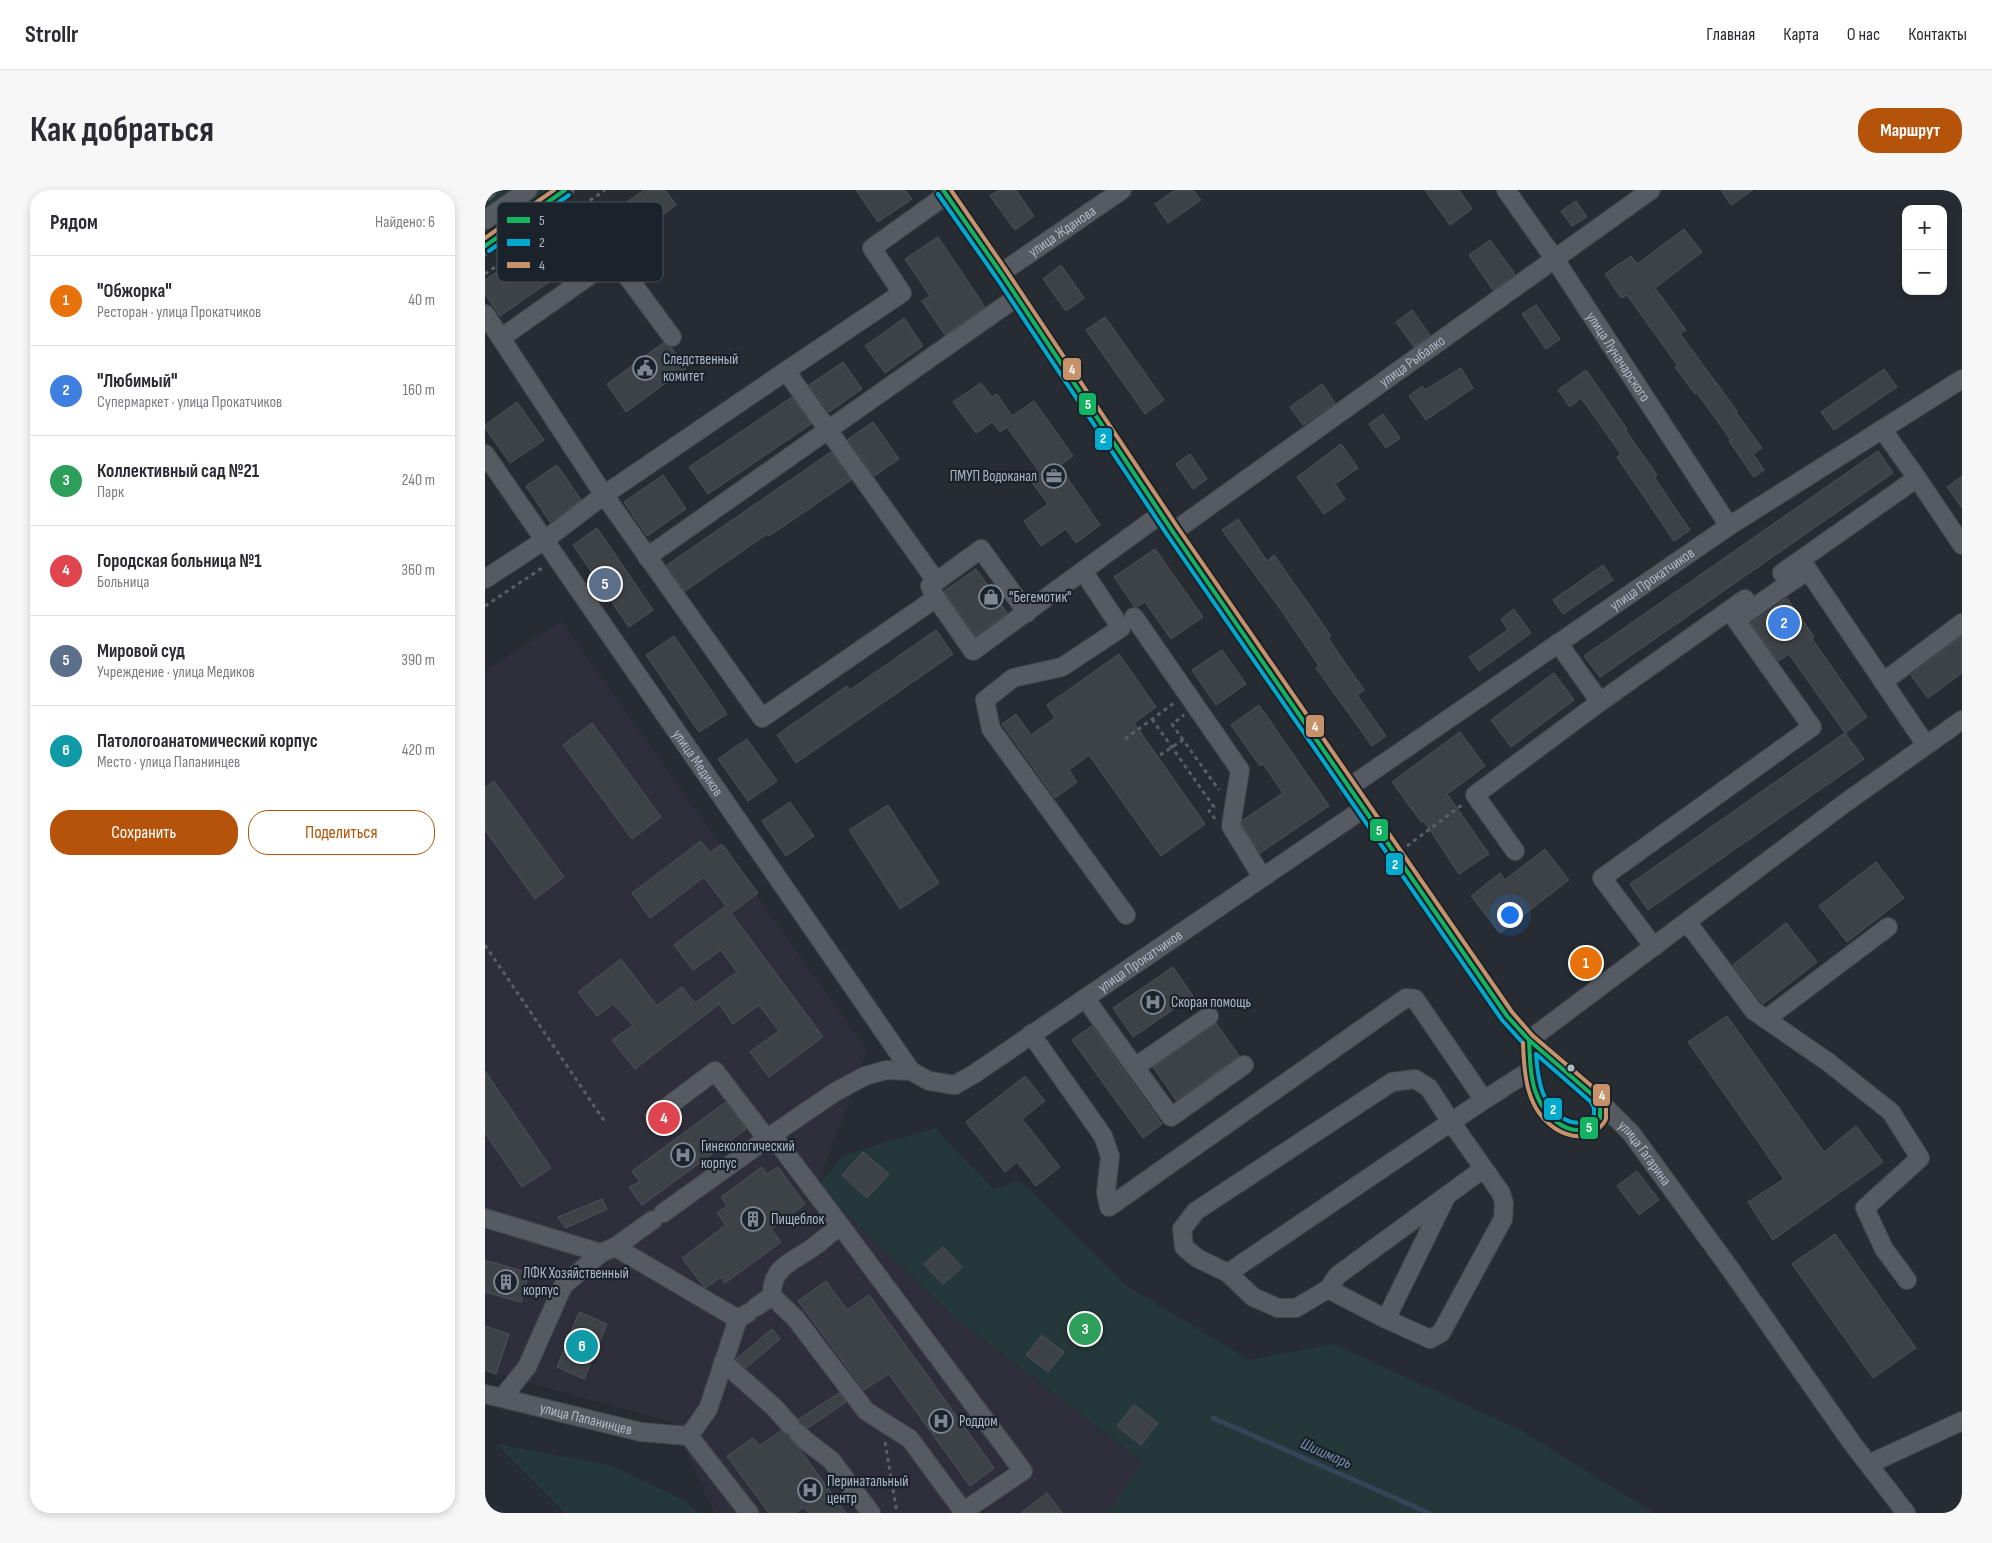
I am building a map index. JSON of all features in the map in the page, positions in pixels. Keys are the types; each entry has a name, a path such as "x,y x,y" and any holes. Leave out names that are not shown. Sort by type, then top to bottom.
{"street":[{"path":"511,202 528,190"},
{"path":"548,202 565,190"},
{"name":"улица Жданова","path":"1001,273 1122,190"},
{"name":"улица Луначарского","path":"1506,190 1554,258 1729,526"},
{"name":"улица Рыбалко","path":"1173,532 1651,190"},
{"path":"485,579 546,539 604,495 902,293 871,248 944,192"},
{"name":"улица Гагарина","path":"944,192 1001,273 1173,532 1507,1016 1529,1040 1596,1098 1631,1133 1906,1513"},
{"path":"485,220 497,212"},
{"path":"485,246 497,238"},
{"path":"501,338 580,282"},
{"path":"631,282 672,337"},
{"path":"647,557 1017,298"},
{"path":"485,314 604,495 762,718 936,590 981,549 1027,613"},
{"path":"786,371 936,590 973,651 1161,514"},
{"name":"улица Прокатчиков","path":"1348,788 1729,526 1962,379"},
{"path":"1882,429 1962,544"},
{"name":"улица Медиков","path":"485,454 546,539 911,1071"},
{"path":"1654,947 1602,878 1812,727 1737,620 1917,478"},
{"path":"1805,565 1926,745"},
{"path":"1515,851 1475,795 1600,702 1805,565"},
{"path":"1083,571 1121,628 1062,667 1013,678 985,700 991,729 1126,915"},
{"path":"1134,617 1240,770 1231,826 1262,877"},
{"path":"1883,682 1962,623"},
{"path":"1558,643 1600,702"},
{"path":"1596,1098 1600,1107 1600,1118 1590,1128 1577,1131 1563,1127 1548,1115 1537,1096 1531,1070 1529,1040 1845,803 1962,720"},
{"name":"улица Прокатчиков","path":"911,1071 929,1081 955,1085 1363,809"},
{"path":"1687,922 1754,1011 1828,1062 1891,1112 1920,1158 1865,1208 1884,1249 1907,1280"},
{"path":"1765,1019 1888,926"},
{"path":"1085,998 1171,1117 1244,1065"},
{"path":"1031,1034 1103,1136 1109,1156 1106,1192 1109,1207 1406,998 1415,999 1484,1100"},
{"path":"1135,1068 1209,1016"},
{"path":"502,1398 527,1367 563,1286 608,1250 835,1092 865,1076 886,1070 911,1071"},
{"path":"1228,1273 1531,1070"},
{"path":"655,1116 715,1071 840,1225 1023,1471 962,1512 910,1439 866,1411 796,1319 772,1296 775,1276 785,1265 813,1247 840,1225"},
{"path":"1327,1289 1430,1339 1441,1333 1503,1219 1504,1203 1501,1193 1429,1088 1415,1079 1392,1082 1196,1211 1182,1229 1184,1247 1197,1258 1228,1273 1253,1297 1278,1308 1295,1308 1327,1289 1338,1275 1483,1169"},
{"path":"1386,1319 1447,1196"},
{"path":"485,1218 608,1250 747,1313"},
{"path":"749,1513 689,1436 708,1409 723,1362 747,1313 772,1296"},
{"path":"723,1362 831,1460 871,1513"},
{"name":"улица Папанинцев","path":"485,1394 641,1432 689,1436"},
{"path":"1869,1464 1962,1421"}],"path":[{"path":"588,202 605,190"},
{"path":"485,274 497,266"},
{"path":"485,606 558,557"},
{"path":"1125,739 1175,702 1169,695"},
{"path":"1196,707 1172,724 1221,793"},
{"path":"1152,719 1214,808 1209,811 1219,823 1220,816"},
{"path":"1160,755 1183,740"},
{"path":"1395,856 1475,795"},
{"path":"485,946 605,1122"},
{"path":"881,1420 897,1513"}],"shaded area":[{"path":"503,190 551,190 534,202 497,202 497,228 485,236 485,202"},
{"path":"561,621 867,1050 818,1186 952,1315 1142,1462 1108,1513 715,1513 672,1422 485,1371 485,671"},
{"path":"935,1128 993,1189 1020,1181 1127,1286 1249,1360 1334,1344 1522,1431 1654,1513 1108,1513 1142,1461 952,1315 818,1186 844,1155"},
{"path":"496,1444 610,1465 686,1501 699,1513 565,1513"}],"building":[{"path":"644,190 665,190 676,205 663,214 663,202 627,202"},
{"path":"856,190 905,190 912,199 878,222"},
{"path":"999,190 1016,190 1034,216 1015,230 990,196"},
{"path":"1175,190 1193,190 1201,200 1168,223 1155,204"},
{"path":"1425,190 1459,190 1472,209 1450,225"},
{"path":"1721,190 1753,190 1731,205"},
{"path":"1576,201 1587,217 1572,226 1561,211"},
{"path":"1684,229 1702,252 1655,288 1686,330 1680,334 1762,448 1753,454 1764,470 1754,477 1729,441 1731,440 1697,393 1695,394 1675,367 1678,366 1627,295 1621,298 1605,274 1631,256 1637,264"},
{"path":"938,237 985,307 945,335 922,301 930,296 905,259"},
{"path":"1490,240 1515,274 1493,290 1469,255"},
{"path":"1061,265 1084,298 1066,311 1043,279"},
{"path":"497,272 497,282 549,282 500,316 485,294 485,280"},
{"path":"1536,305 1560,339 1546,349 1522,314"},
{"path":"1412,310 1430,335 1414,347 1396,322"},
{"path":"1105,317 1164,400 1145,414 1086,330"},
{"path":"904,318 923,346 885,373 865,346"},
{"path":"663,343 671,347 686,368 626,412 607,384"},
{"path":"843,362 862,389 829,412 809,385"},
{"path":"1461,368 1473,388 1426,420 1409,396 1422,386 1425,390"},
{"path":"1884,369 1897,387 1834,430 1821,412"},
{"path":"1586,370 1657,475 1654,477 1690,530 1674,541 1617,457 1621,454 1581,398 1570,407 1558,390"},
{"path":"981,383 992,397 997,394 1012,416 1034,401 1073,456 1059,466 1100,525 1076,543 1066,529 1041,546 1024,521 1048,504 1028,477 1038,470 1007,427 1000,432 992,422 976,433 953,402"},
{"path":"1322,384 1335,403 1303,425 1290,407"},
{"path":"792,397 811,424 708,494 689,467"},
{"path":"517,402 544,440 510,463 485,428 485,425"},
{"path":"1383,414 1400,438 1386,448 1369,424"},
{"path":"873,422 899,459 874,476 848,439"},
{"path":"1341,444 1358,468 1335,484 1345,499 1324,514 1297,477"},
{"path":"1878,451 1893,473 1600,677 1584,656"},
{"path":"831,452 851,480 769,536 767,534 685,591 667,565"},
{"path":"1190,454 1207,479 1193,489 1176,464"},
{"path":"557,465 581,500 550,522 526,486"},
{"path":"663,475 686,509 647,536 624,502"},
{"path":"1962,476 1962,508 1947,487"},
{"path":"1238,519 1267,561 1274,555 1331,636 1328,638 1364,690 1357,695 1386,736 1372,746 1316,668 1319,666 1284,614 1222,530"},
{"path":"597,528 653,610 629,627 573,545"},
{"path":"1155,549 1203,617 1171,639 1145,602 1135,607 1114,577"},
{"path":"1603,565 1613,580 1563,614 1553,600"},
{"path":"976,569 1007,613 975,636 944,591"},
{"path":"1787,598 1814,637 1812,639 1867,717 1845,733 1789,654 1778,661 1751,623"},
{"path":"1514,609 1531,633 1479,671 1469,657 1508,630 1501,619"},
{"path":"936,630 953,654 796,763 777,735 847,686 850,690"},
{"path":"674,636 727,714 699,732 646,655"},
{"path":"1962,636 1962,673 1928,698 1911,675"},
{"path":"1222,650 1246,684 1216,705 1192,670"},
{"path":"1119,654 1156,707 1134,723 1205,824 1161,856 1089,755 1069,770 1077,782 1055,798 1002,724 1016,714 1031,735 1055,718 1047,705"},
{"path":"1554,673 1574,700 1511,747 1491,720"},
{"path":"1259,705 1329,806 1260,853 1242,824 1243,820 1283,793 1263,764 1260,766 1231,725"},
{"path":"592,723 661,817 632,839 563,745"},
{"path":"1460,732 1485,766 1447,794 1489,854 1459,874 1424,821 1422,823 1392,782"},
{"path":"1845,733 1864,759 1648,910 1630,884"},
{"path":"747,739 777,781 748,801 718,759"},
{"path":"494,781 564,877 535,899 485,830 485,788"},
{"path":"790,802 814,836 786,856 762,821"},
{"path":"888,805 939,883 900,909 849,830"},
{"path":"701,841 710,853 722,844 758,893 731,913 823,1037 769,1077 750,1052 779,1031 759,1005 733,1024 719,1004 635,1069 612,1040 633,1025 613,1004 597,1016 578,992 621,959 657,1006 682,987 695,1003 737,972 721,950 693,970 674,945 726,906 704,877 650,918 632,893"},
{"path":"1545,849 1569,880 1500,933 1471,896 1500,873 1505,880"},
{"path":"1876,862 1904,898 1847,942 1819,906"},
{"path":"1786,923 1817,962 1763,1004 1733,965"},
{"name":"Скорая помощь","path":"1173,967 1193,996 1133,1037 1113,1008"},
{"path":"1727,1016 1824,1152 1856,1126 1883,1162 1773,1240 1748,1202 1784,1179 1688,1042"},
{"path":"1216,1023 1239,1056 1176,1100 1153,1067"},
{"path":"1092,1026 1162,1124 1143,1138 1072,1040"},
{"path":"485,1071 551,1168 522,1187 485,1133"},
{"path":"1025,1076 1045,1101 1022,1119 1060,1167 1036,1186 1017,1162 1005,1172 966,1122"},
{"name":"Гинекологический корпус","path":"726,1102 746,1129 642,1205 629,1187 640,1182 632,1171"},
{"path":"863,1152 889,1174 867,1198 842,1175"},
{"name":"Пищеблок","path":"762,1167 767,1174 778,1167 805,1204 771,1229 781,1242 725,1283 721,1277 705,1288 682,1258 726,1225 717,1213 727,1206 721,1197"},
{"path":"1637,1171 1659,1200 1639,1215 1617,1186"},
{"path":"602,1199 607,1209 566,1228 558,1217"},
{"path":"1835,1234 1916,1348 1873,1378 1792,1264"},
{"path":"943,1247 962,1267 943,1284 924,1264"},
{"name":"ЛФК Хозяйственный корпус","path":"485,1260 529,1273 521,1302 485,1292"},
{"name":"Роддом","path":"826,1281 847,1310 869,1295 994,1468 970,1486 889,1374 864,1390 798,1301"},
{"path":"579,1312 607,1324 584,1379 557,1367"},
{"path":"485,1326 509,1334 496,1374 485,1370"},
{"path":"772,1329 780,1339 746,1368 736,1359"},
{"path":"1042,1335 1064,1352 1048,1372 1026,1355"},
{"path":"839,1393 846,1402 808,1428 800,1424 799,1419"},
{"path":"1134,1405 1158,1423 1141,1445 1117,1426"},
{"path":"781,1431 789,1435 791,1441 800,1450 846,1513 808,1513 804,1507 796,1513 769,1513 727,1456 753,1438 759,1446"},
{"path":"1047,1493 1062,1513 1021,1513"}],"waterway":[{"name":"Шишмарь","path":"1213,1418 1429,1513"}],"transit line":[{"name":"4","path":"537,202 554,190"},
{"name":"5","path":"548,202 565,190"},
{"name":"5","path":"943,190 1001,273 1173,532 1507,1016 1529,1040"},
{"name":"4","path":"951,190 1178,528 1512,1012 1533,1036 1601,1094 1606,1106 1606,1119 1599,1128 1586,1135 1575,1136 1559,1131 1546,1121 1538,1112 1529,1090 1524,1067 1523,1043"},
{"name":"2","path":"938,194 996,277 1168,536 1502,1020 1523,1043"},
{"name":"2","path":"559,202 569,195"},
{"name":"4","path":"485,238 497,230"},
{"name":"5","path":"485,246 497,238"},
{"name":"2","path":"489,251 497,245"},
{"name":"5","path":"1529,1040 1596,1098 1600,1107 1600,1118 1591,1126 1579,1130 1571,1129 1563,1126 1549,1115 1536,1093 1531,1067 1529,1040"},
{"name":"2","path":"1536,1054 1591,1102 1594,1108 1594,1115 1579,1123 1572,1122 1564,1119 1552,1108 1541,1088 1536,1054"}],"place":[{"name":"Следственный комитет","path":"645,368"},
{"name":"ПМУП Водоканал","path":"1054,476"},
{"name":"Мировой суд","path":"605,584"},
{"name":"\"Бегемотик\"","path":"991,597"},
{"name":"\"Любимый\"","path":"1784,623"},
{"name":"\"Обжорка\"","path":"1586,963"},
{"name":"Скорая помощь","path":"1153,1002"},
{"name":"Городская больница №1","path":"664,1118"},
{"name":"Гинекологический корпус","path":"683,1155"},
{"name":"Пищеблок","path":"753,1219"},
{"name":"ЛФК Хозяйственный корпус","path":"506,1282"},
{"name":"Коллективный сад №21","path":"1085,1329"},
{"name":"Патологоанатомический корпус","path":"582,1346"},
{"name":"Роддом","path":"941,1421"},
{"name":"Перинатальный центр","path":"810,1490"}]}
